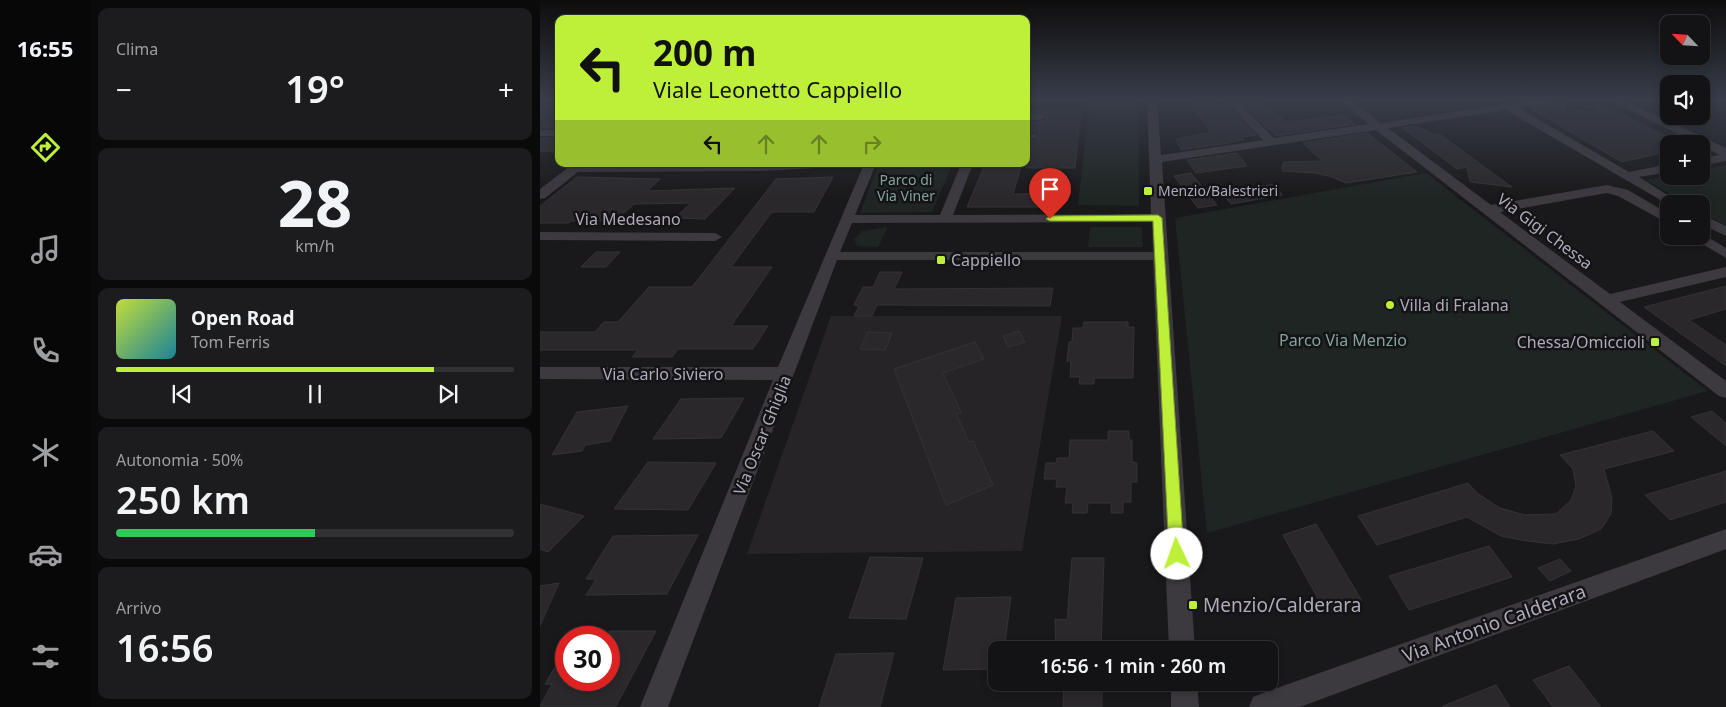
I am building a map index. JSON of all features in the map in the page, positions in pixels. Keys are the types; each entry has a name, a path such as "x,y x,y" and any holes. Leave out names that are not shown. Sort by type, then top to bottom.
{"street":[{"path":"1153,132 1181,641"},
{"path":"1261,132 1271,142"},
{"path":"1154,160 1343,132"},
{"name":"Via Gigi Chessa","path":"1385,132 1726,391"},
{"path":"1551,132 1660,195"},
{"path":"1682,132 1726,153"},
{"path":"540,133 555,133"},
{"path":"1710,160 1726,157"},
{"path":"540,195 576,167"},
{"name":"Via Oscar Ghiglia","path":"654,707 831,256 869,167"},
{"path":"945,218 966,167"},
{"path":"1627,176 1660,170"},
{"path":"1487,210 1607,189 1624,193 1660,215"},
{"path":"847,219 1158,218"},
{"path":"1710,223 1726,232"},
{"name":"Via Medesano","path":"540,236 715,237"},
{"path":"1710,244 1726,254"},
{"path":"831,256 1160,256"},
{"path":"1606,300 1726,272"},
{"name":"Via Carlo Siviero","path":"540,374 786,374"},
{"name":"Via Antonio Calderara","path":"1262,707 1726,539"},
{"path":"1184,691 1185,707"}],"shaded area":[{"path":"831,316 1062,316 1022,551 747,554"}],"green space":[{"path":"1086,132 1138,132 1139,206 1078,205"},
{"path":"1726,165 1726,226 1710,217 1710,195 1672,195 1646,180 1660,178 1660,185 1710,185 1710,168"},
{"name":"Parco di Via Viner","path":"878,167 952,167 932,212 860,213"},
{"name":"Parco Via Menzio","path":"1426,173 1708,391 1207,533 1175,218"},
{"path":"888,227 878,247 857,246 854,239 862,231"},
{"path":"1090,227 1142,227 1143,247 1088,247"}],"building":[{"path":"1036,132 1079,132 1075,168 1026,168 1030,167 1030,141 1036,140 1040,136"},
{"path":"1211,132 1253,132 1256,135 1242,137 1244,139 1229,143 1181,150 1176,139"},
{"path":"1272,132 1302,132 1276,136"},
{"path":"1408,132 1439,134 1512,187 1470,182 1467,167 1457,169"},
{"path":"1570,132 1657,132 1663,135 1660,135 1660,153 1622,162"},
{"path":"1367,133 1417,172 1346,183 1315,173 1282,171 1283,162 1322,161 1303,143"},
{"path":"540,138 555,138 555,151 540,151"},
{"path":"1237,153 1247,166 1196,173 1187,160"},
{"path":"984,167 1021,167 1013,194 1058,193 1056,207 967,207"},
{"path":"1191,173 1217,205 1198,208 1174,176"},
{"path":"577,177 660,179 647,191 735,188 705,219 675,218 691,203 634,204 618,218 607,218 604,221 540,223 540,206"},
{"path":"833,177 814,212 772,212 731,267 772,267 731,326 768,326 753,349 678,349 672,357 632,357 638,350 540,350 540,332 595,332 604,322 618,322 649,287 692,287 776,179"},
{"path":"1275,184 1282,195 1231,204 1222,193"},
{"path":"596,252 620,252 606,267 581,267"},
{"path":"880,272 902,272 894,289 1053,288 1050,306 877,305 872,316 854,316 859,306 854,305 863,287 873,287"},
{"path":"1726,286 1726,309 1689,320 1726,345 1726,366 1644,307"},
{"path":"1084,322 1128,322 1128,327 1134,327 1133,378 1094,378 1094,384 1079,384 1080,377 1070,377 1071,361 1067,361 1069,342 1072,342 1073,328 1083,328"},
{"path":"1019,331 1025,342 1008,347 1003,336"},
{"path":"868,332 892,333 885,350 860,349"},
{"path":"975,342 984,359 943,373 961,412 956,414 969,442 973,441 993,485 946,505 894,369"},
{"path":"744,398 721,438 653,439 681,399"},
{"path":"628,406 610,441 585,445 582,451 552,455 577,412"},
{"path":"1712,411 1726,423 1726,446 1691,417"},
{"path":"1108,431 1129,431 1129,440 1132,440 1132,462 1137,463 1137,482 1131,482 1131,502 1123,502 1123,513 1111,513 1111,503 1088,503 1087,513 1072,513 1073,503 1065,503 1067,487 1056,487 1057,479 1044,479 1046,463 1056,463 1057,458 1069,458 1070,440 1108,440"},
{"path":"1653,431 1674,451 1604,469 1612,498 1611,514 1601,529 1579,539 1553,544 1501,536 1467,517 1377,545 1358,516 1468,483 1477,493 1500,508 1525,515 1556,514 1571,500 1576,486 1573,469 1560,455"},
{"path":"648,462 716,463 688,510 614,509"},
{"path":"1726,471 1726,502 1670,520 1645,495"},
{"path":"540,504 584,516 548,552 540,549"},
{"path":"1316,524 1362,601 1326,613 1283,535"},
{"path":"698,535 667,594 586,595 596,579 586,579 613,536"},
{"path":"1489,546 1512,577 1409,610 1389,576"},
{"path":"870,557 923,558 906,619 849,618"},
{"path":"1072,558 1104,558 1101,641 1056,641 1055,619 1067,620"},
{"path":"1560,559 1571,571 1550,581 1538,568"},
{"path":"559,583 540,626 540,586"},
{"path":"1011,597 1005,641 988,641 988,669 943,670 956,598"},
{"path":"620,631 656,631 616,706 540,706 552,684 545,684 555,667 555,691 620,691"},
{"path":"894,653 880,707 819,707 836,654"},
{"path":"1569,666 1601,707 1553,707 1533,680"},
{"path":"1496,685 1510,707 1443,707 1443,706"},
{"path":"1064,691 1102,691 1102,707 1063,707"}],"place":[{"name":"Menzio/Balestrieri","path":"1148,191"},
{"name":"Cappiello","path":"941,260"},
{"name":"Villa di Fralana","path":"1390,305"},
{"name":"Chessa/Omiccioli","path":"1655,342"},
{"name":"Menzio/Calderara","path":"1193,605"}],"route":[{"path":"1050,219 1158,218 1177,554"}]}
